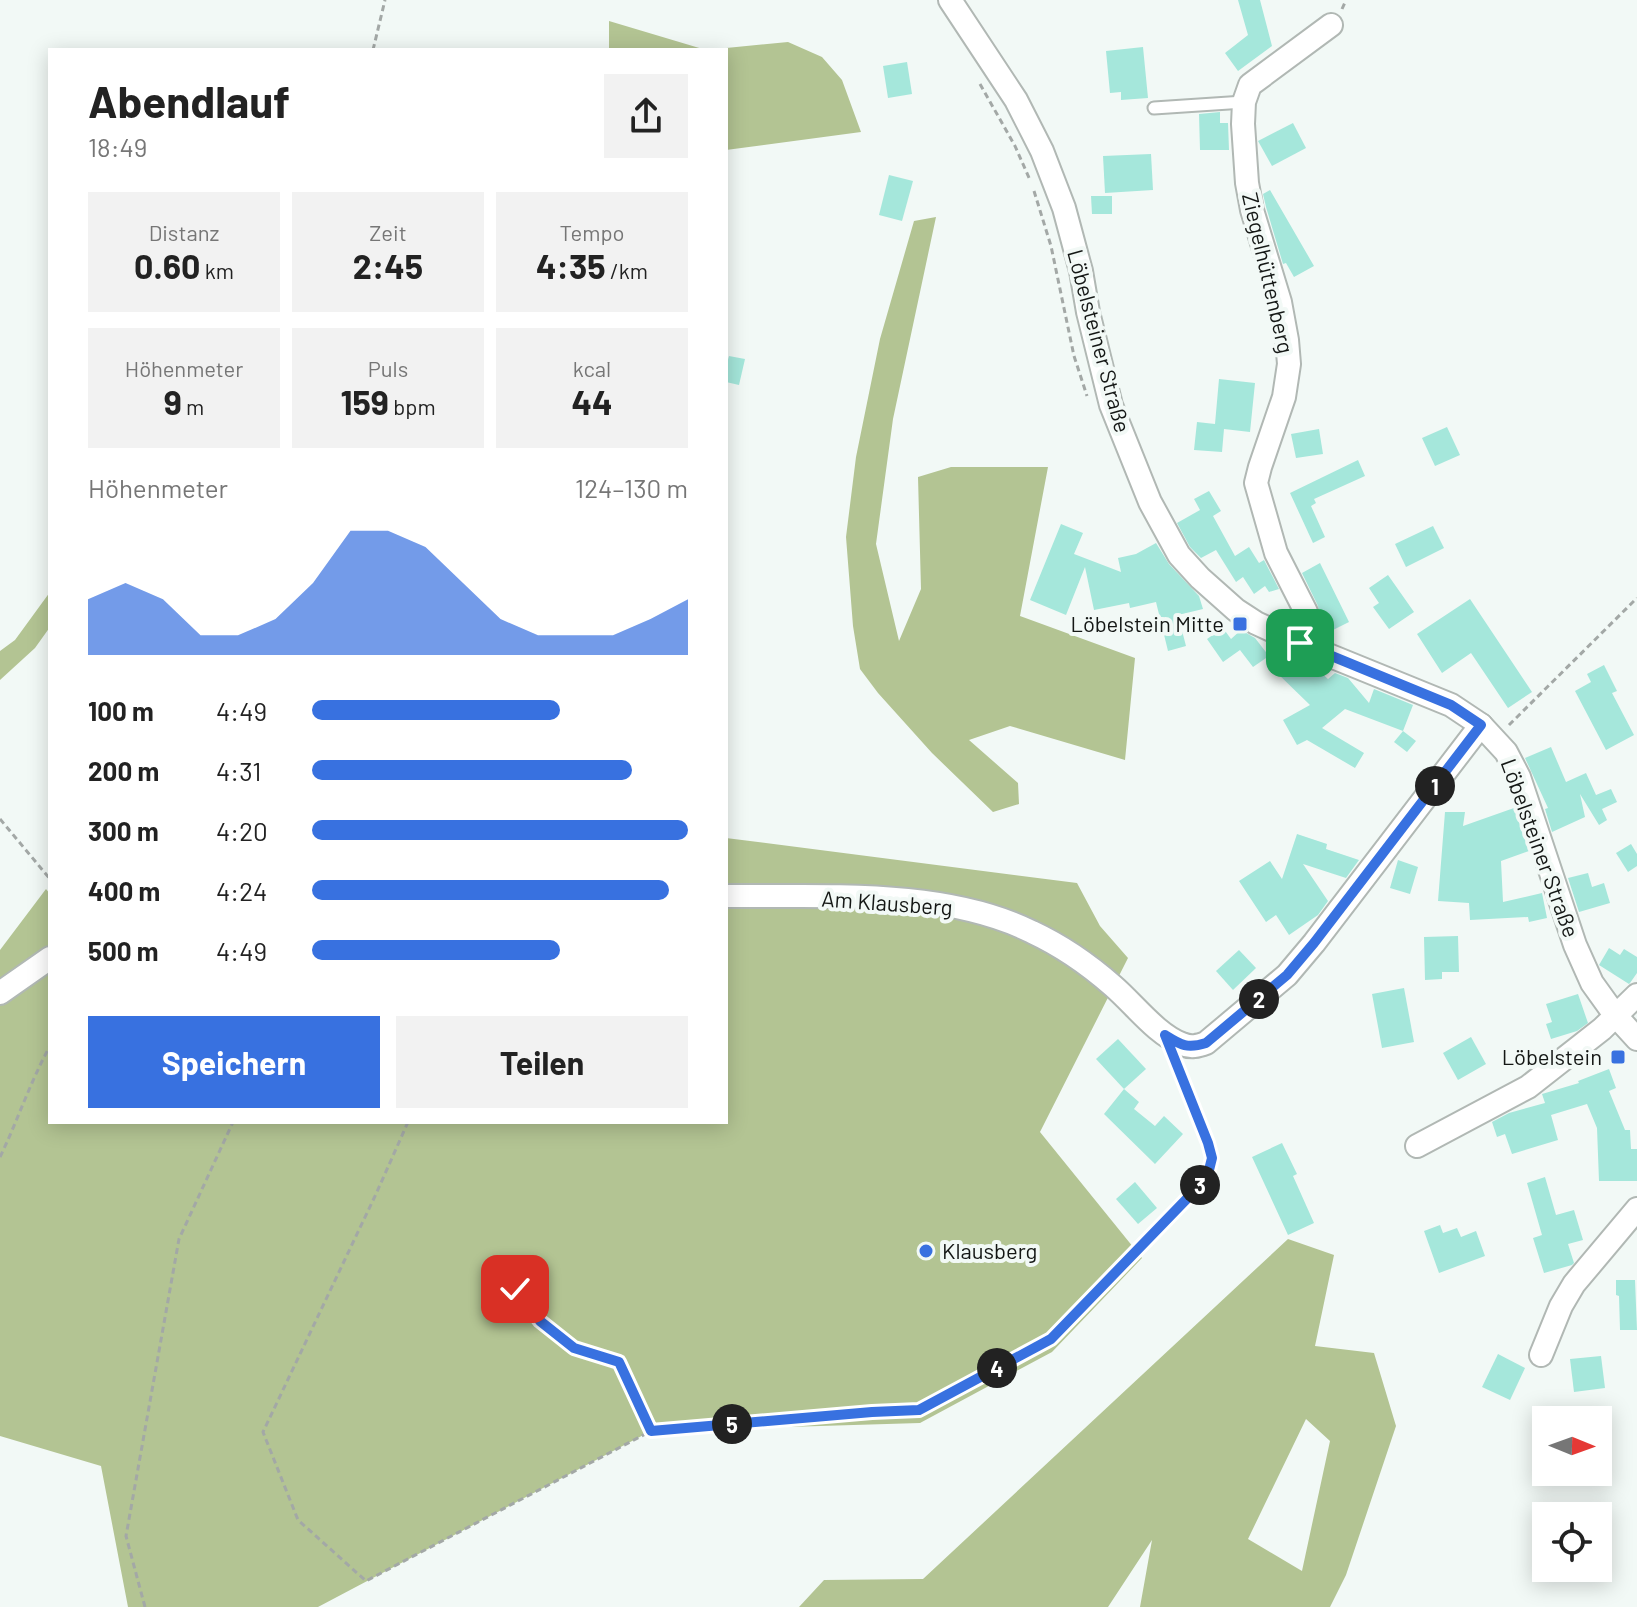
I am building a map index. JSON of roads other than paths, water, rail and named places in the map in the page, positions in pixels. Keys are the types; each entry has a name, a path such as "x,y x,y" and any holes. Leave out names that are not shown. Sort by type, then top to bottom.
{"street":[{"name":"Löbelsteiner Straße","path":"950,0 1016,100 1042,151 1064,208 1111,405 1144,488 1179,555 1236,610 1256,623 1451,705 1488,732 1506,752 1519,777 1592,983 1637,1039"},
{"path":"1244,102 1250,85 1331,25"},
{"name":"Ziegelhüttenberg","path":"1244,102 1247,183 1280,302 1289,364 1284,397 1256,483 1276,553 1306,612 1300,643"},
{"name":"Am Klausberg","path":"728,896 877,898 956,906 1009,921 1081,959 1165,1035 1187,1046 1195,1046 1206,1043 1287,975 1488,732"},
{"path":"0,993 48,959"},
{"path":"1417,1146 1528,1087 1602,1029 1637,995"},
{"path":"1541,1355 1561,1306 1574,1284 1637,1209"}],"lane":[{"path":"1154,108 1244,102"}],"place":[{"name":"Löbelstein Mitte","path":"1240,624"},
{"name":"Löbelstein","path":"1618,1057"},
{"name":"Klausberg","path":"926,1251"}]}
